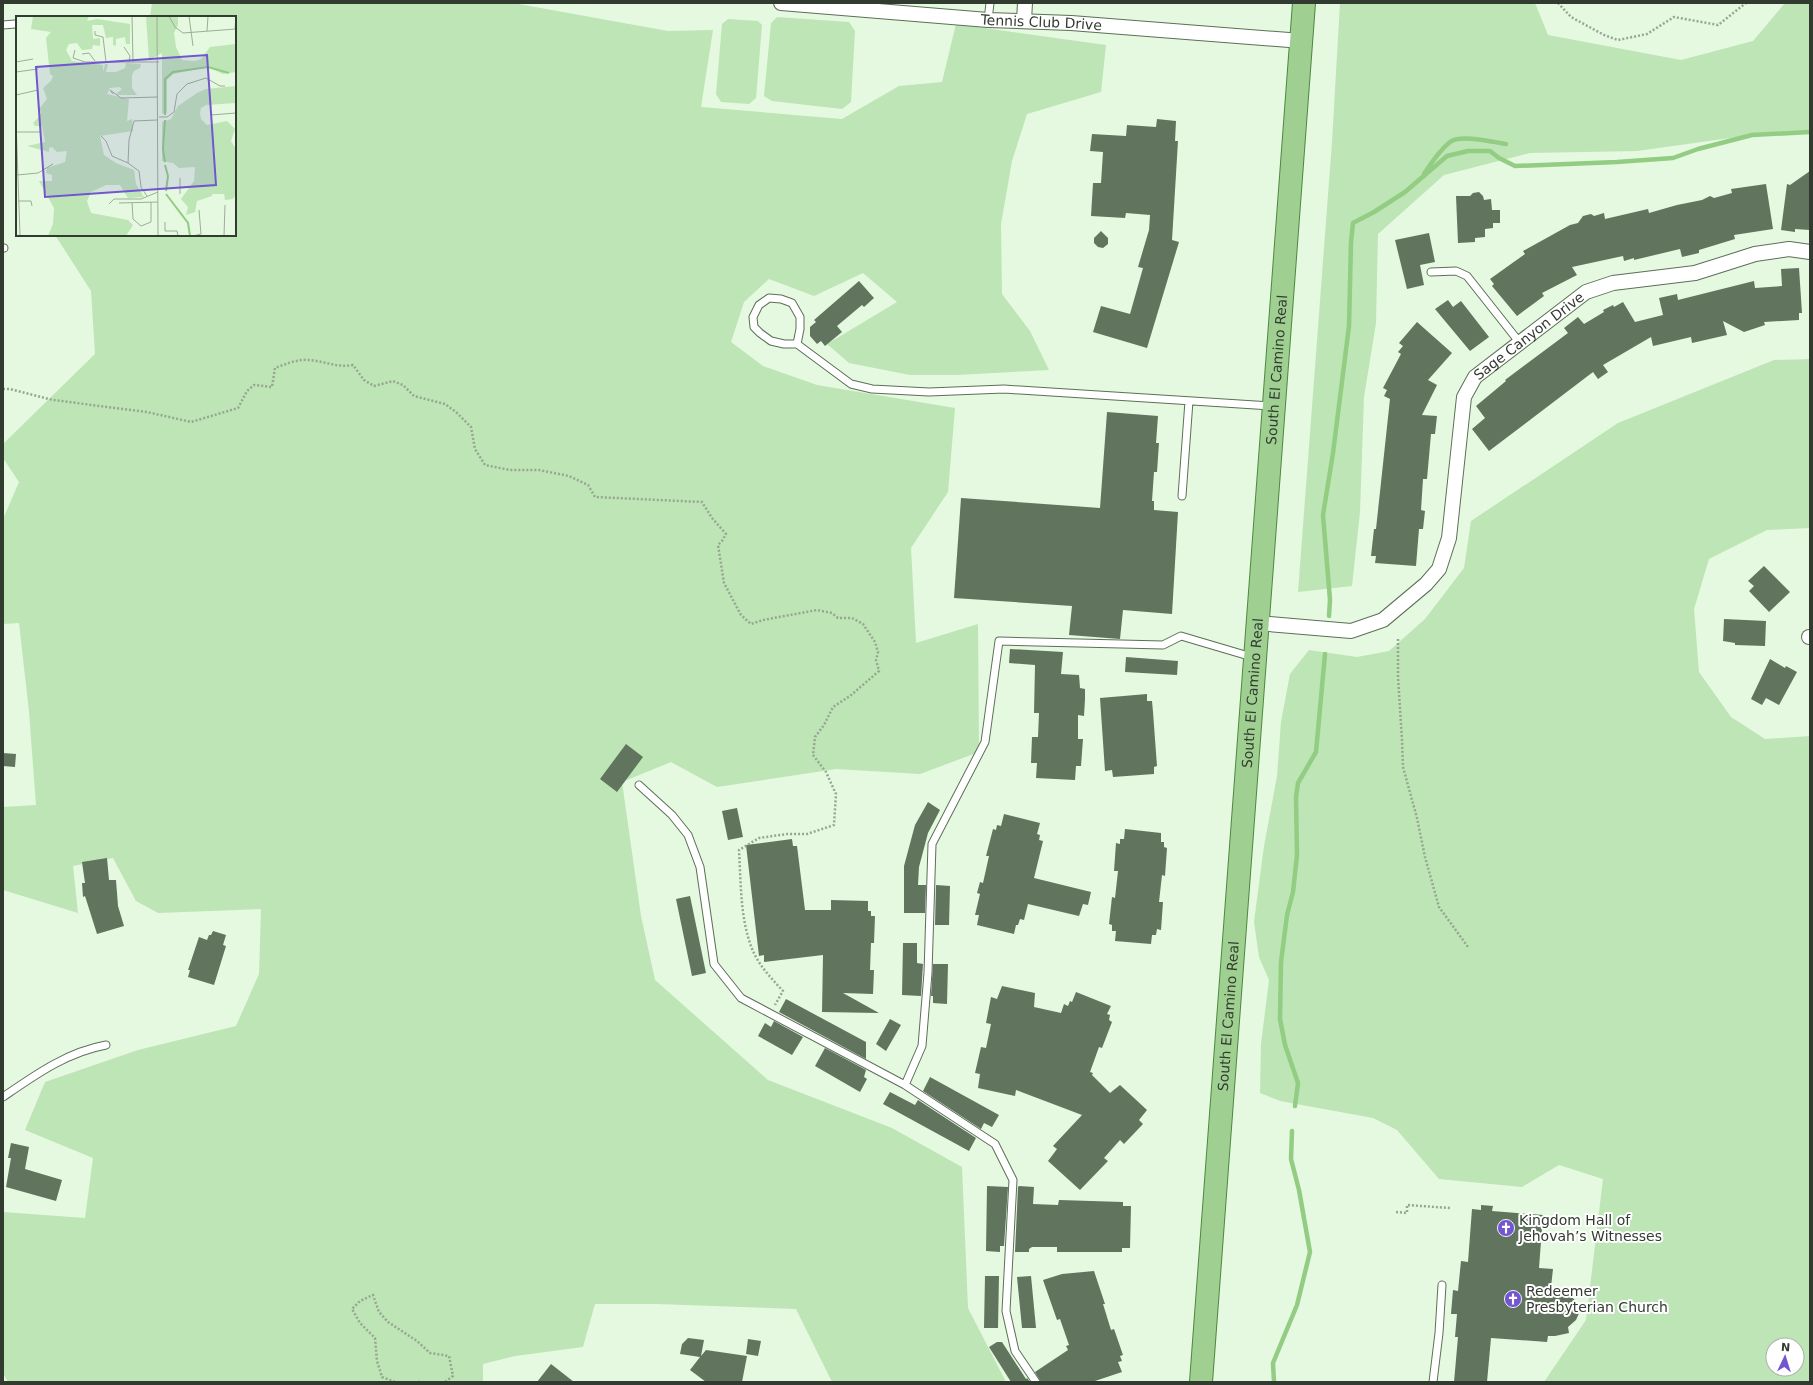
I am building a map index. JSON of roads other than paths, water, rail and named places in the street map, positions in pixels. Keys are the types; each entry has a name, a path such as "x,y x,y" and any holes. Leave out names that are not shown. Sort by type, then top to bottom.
{"main road":[{"name":"South El Camino Real","path":"1200,1382 1304,3"}],"street":[{"name":"Tennis Club Drive","path":"781,3 988,20 1024,20 1302,41"},
{"path":"1024,20 1025,3"},
{"name":"Sage Canyon Drive","path":"1257,623 1351,631 1383,620 1426,584 1439,569 1449,538 1464,397 1475,377 1586,292 1613,283 1696,273 1755,254 1789,249 1810,252"}],"lane":[{"path":"988,20 990,3"},
{"path":"3,25 15,24"},
{"path":"1431,272 1456,271 1467,276 1520,343"},
{"path":"797,344 800,328 800,317 792,303 781,299 769,298 759,305 753,317 754,327 771,341 784,344 797,344 851,384 872,389 929,392 1004,389 1274,406"},
{"path":"1182,496 1189,401"},
{"path":"905,1085 922,1046 928,973 932,844 985,742 999,641 1163,644 1181,636 1254,658"},
{"path":"639,785 672,815 688,835 700,867 714,964 741,998 905,1085 995,1144 1013,1180 1006,1311 1015,1351 1036,1382"},
{"path":"3,1098 45,1068 88,1048 106,1044"},
{"path":"1433,1382 1439,1333 1442,1285"}],"waterway":[{"path":"1329,616 1330,600 1323,515 1333,453 1349,326 1351,242 1353,223 1374,212 1405,192 1447,156 1468,151 1490,151 1499,158 1515,166 1617,162 1673,158 1698,149 1752,135 1810,132"},
{"path":"1424,174 1443,149 1450,142 1455,140 1477,139 1506,144"},
{"path":"1295,1106 1298,1083 1285,1045 1280,1019 1281,962 1287,915 1293,892 1297,855 1296,797 1298,783 1316,752 1325,654"},
{"path":"1274,1382 1273,1363 1297,1305 1310,1252 1299,1190 1291,1159 1292,1131"}],"place":[{"name":"Kingdom Hall of Jehovah’s Witnesses","path":"1506,1228"},
{"name":"Redeemer Presbyterian Church","path":"1513,1299"}]}
